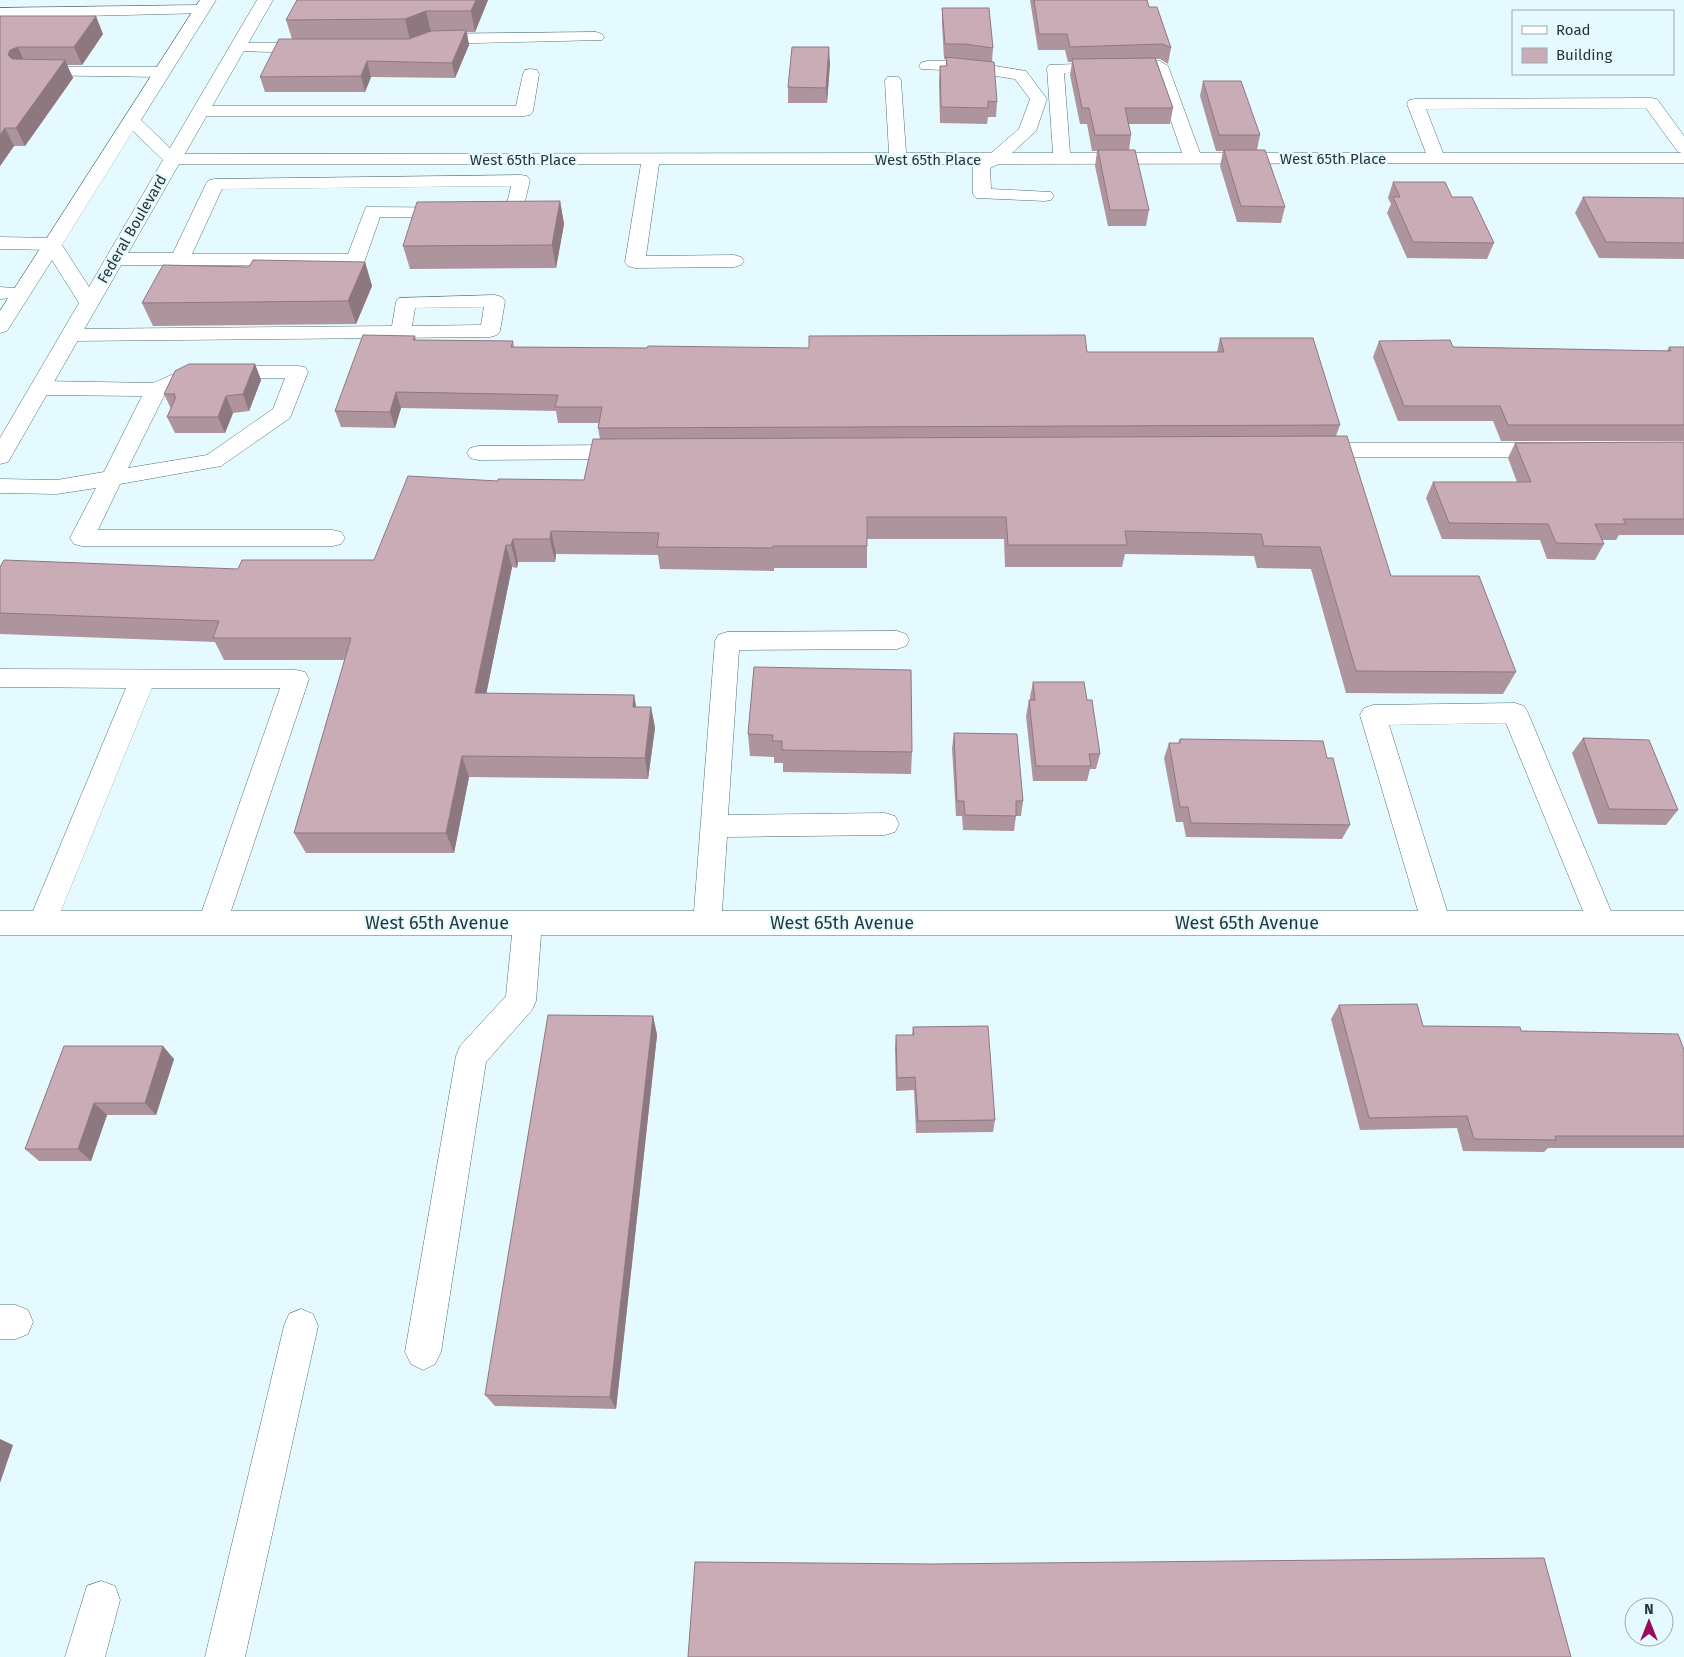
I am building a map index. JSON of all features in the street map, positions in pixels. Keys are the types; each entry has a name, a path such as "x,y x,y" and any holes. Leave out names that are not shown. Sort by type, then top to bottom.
{"street":[{"path":"0,12 10,0"},
{"name":"Federal Boulevard","path":"0,457 264,0"},
{"path":"0,12 204,5"},
{"path":"0,327 204,5"},
{"path":"419,44 431,39 596,37"},
{"path":"237,48 325,48"},
{"path":"926,66 964,66 1020,75 1039,99 1027,131 995,160 981,165 982,194 1045,196"},
{"path":"1062,160 1055,68 1160,66 1193,159"},
{"path":"26,72 162,72"},
{"path":"201,111 524,111 531,74"},
{"path":"893,80 898,160"},
{"path":"1437,159 1415,104 1651,103 1684,148"},
{"path":"132,120 172,159"},
{"name":"West 65th Place","path":"172,159 1062,160 1684,158"},
{"path":"651,160 635,262 734,261"},
{"path":"115,259 356,260 374,211 514,214 521,180 215,184 180,259"},
{"path":"0,244 52,244"},
{"path":"52,244 90,303"},
{"path":"0,293 21,293"},
{"path":"71,335 401,332"},
{"path":"0,486 57,487 213,461 282,413 298,372 192,372 156,390 40,388"},
{"path":"156,390 82,538 333,538"},
{"path":"1295,450 1574,450"},
{"path":"478,453 648,452"},
{"path":"707,923 728,641 897,640"},
{"path":"0,678 296,679 212,923"},
{"path":"42,923 143,678"},
{"path":"1436,923 1373,715 1515,713 1602,923"},
{"path":"714,826 885,824"},
{"name":"West 65th Avenue","path":"0,923 1684,923"},
{"path":"424,1352 471,1056 521,1001 528,923"},
{"path":"225,1657 301,1326"},
{"path":"85,1657 102,1600"}],"building":[{"path":"297,0 476,0 471,11 426,11 405,19 286,20"},
{"path":"1034,0 1147,0 1149,7 1157,7 1171,48 1163,44 1070,47 1067,34 1039,34"},
{"path":"942,8 989,8 993,48 965,44 945,44"},
{"path":"0,16 96,16 74,47 18,47 10,50 8,55 12,59 65,60 16,128 5,128 0,135"},
{"path":"466,30 452,63 367,61 361,76 260,77 279,39 409,39 431,31"},
{"path":"792,47 829,47 826,88 788,87"},
{"path":"946,57 994,62 997,102 988,101 988,108 941,107 940,66 947,66"},
{"path":"1155,58 1173,108 1125,108 1131,135 1095,135 1089,108 1082,108 1072,59"},
{"path":"1203,81 1241,81 1260,135 1219,135"},
{"path":"1098,150 1135,150 1149,210 1110,210"},
{"path":"1224,150 1265,150 1285,207 1241,206"},
{"path":"1393,182 1445,182 1452,197 1472,197 1494,243 1413,242 1393,197 1400,197"},
{"path":"1583,197 1684,198 1684,243 1606,242"},
{"path":"560,201 552,245 403,246 417,202"},
{"path":"253,260 365,262 348,301 142,303 163,265 249,267"},
{"path":"363,335 415,336 413,340 513,341 511,347 809,348 809,336 1085,335 1087,352 1224,352 1220,338 1313,338 1340,425 598,428 602,407 555,407 558,395 396,392 390,412 335,411"},
{"path":"1450,340 1453,347 1671,351 1669,347 1684,347 1684,425 1508,425 1500,406 1404,406 1379,341"},
{"path":"189,364 255,364 243,394 226,396 218,417 167,417 176,397 174,397 175,394 164,394 175,371"},
{"path":"1347,436 1391,576 1479,576 1516,672 1356,671 1320,547 1264,546 1261,534 1125,531 1127,545 1008,545 1006,517 867,517 867,546 773,546 773,548 657,547 659,533 551,531 550,539 513,539 511,545 506,545 475,693 634,695 633,707 651,707 645,758 462,756 446,833 294,833 351,638 213,638 219,621 0,613 0,567 4,560 238,569 242,560 374,560 408,476 498,481 498,479 584,480 593,439"},
{"path":"1684,442 1684,519 1623,519 1626,524 1595,524 1604,544 1556,543 1548,524 1449,523 1433,482 1531,482 1515,443"},
{"path":"754,667 911,670 912,752 782,750 782,741 772,741 773,735 748,734"},
{"path":"1033,682 1084,682 1087,700 1092,700 1100,754 1089,754 1091,766 1036,766 1029,700 1035,700"},
{"path":"954,733 1017,734 1023,801 1016,801 1016,816 965,815 964,801 957,801"},
{"path":"1583,738 1649,740 1678,810 1609,809"},
{"path":"1180,739 1323,741 1327,758 1333,758 1350,825 1191,823 1188,807 1180,807 1169,743 1180,743"},
{"path":"1417,1004 1423,1026 1520,1027 1521,1031 1678,1034 1684,1050 1684,1136 1555,1136 1556,1140 1474,1139 1467,1116 1369,1118 1339,1005"},
{"path":"548,1015 653,1016 610,1397 485,1395"},
{"path":"988,1026 995,1120 918,1121 915,1077 897,1078 896,1035 914,1035 913,1027"},
{"path":"64,1046 163,1046 145,1103 94,1103 78,1149 25,1149"},
{"path":"1544,1558 1571,1657 688,1657 695,1562 931,1564"}]}
